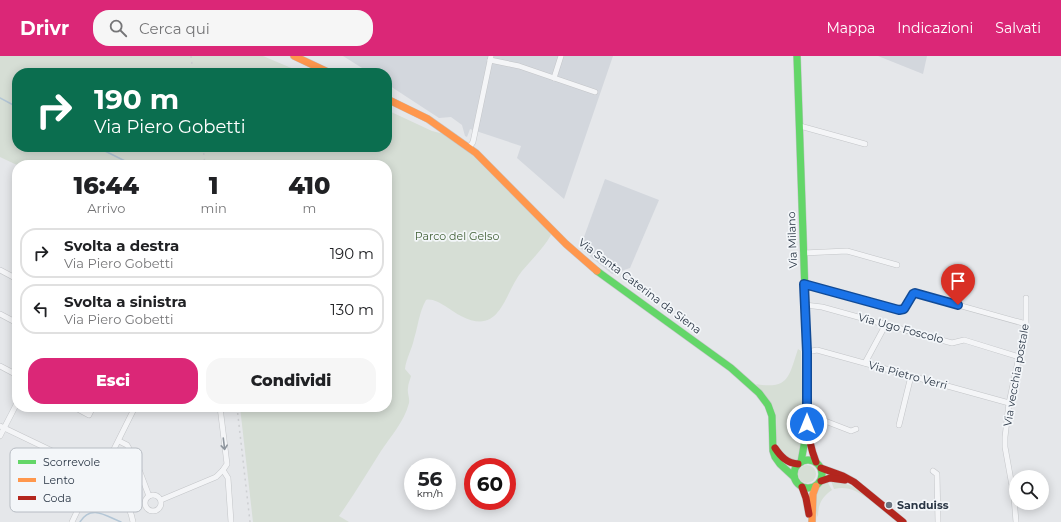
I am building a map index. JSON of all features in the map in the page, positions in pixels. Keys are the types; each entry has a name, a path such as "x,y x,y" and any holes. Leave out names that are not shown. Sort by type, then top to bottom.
{"street":[{"path":"294,56 319,68"},
{"path":"554,78 561,56"},
{"name":"Via Milano","path":"797,56 807,352 807,424"},
{"path":"469,148 473,142 491,58 595,92"},
{"name":"Via Santa Caterina da Siena","path":"392,101 428,119 476,153 566,244 590,266 731,368 750,384 771,411 772,442 775,457 794,477"},
{"path":"800,126 865,144"},
{"path":"803,253 847,251 897,265"},
{"path":"0,270 12,276"},
{"path":"804,284 899,310 904,309 915,293 1026,324"},
{"name":"Via vecchia postale","path":"1016,522 1014,497 1005,447 1008,403 1026,324 1026,298"},
{"name":"Via Ugo Foscolo","path":"805,305 815,305 952,342 964,340 1019,357"},
{"path":"0,314 12,320"},
{"path":"864,363 886,324"},
{"name":"Via Pietro Verri","path":"807,352 817,350 1008,403"},
{"path":"0,366 12,372"},
{"path":"900,425 911,376"},
{"path":"0,436 2,427 12,411"},
{"path":"116,448 134,412"},
{"path":"161,500 216,477 223,470 226,464 221,412"},
{"path":"807,414 851,431 856,428"},
{"path":"807,424 810,448 816,462 821,468 843,476 851,481 870,494 903,522"},
{"path":"807,424 799,463 794,469 794,477 797,484 802,487 809,488 830,478 851,481"},
{"path":"2,427 46,448"},
{"path":"119,441 127,445 129,448"},
{"path":"772,442 783,459 790,463 799,463 808,460 816,462"},
{"path":"811,522 813,494 822,476 821,468"},
{"path":"223,470 228,478 231,522"},
{"path":"933,471 937,474 938,522"},
{"path":"142,478 149,496"},
{"path":"802,487 811,522"},
{"path":"156,495 161,500 162,503 160,508 155,511 147,508 145,500 149,496 156,495"},
{"path":"72,522 77,512"},
{"path":"130,512 133,522"}],"shaded area":[{"path":"343,56 613,56 564,199 517,158 521,146 470,129 467,137 465,136 462,125 451,117 439,118 392,87 392,68 362,68"},
{"path":"878,56 927,56 923,74"},
{"path":"605,179 659,200 630,268 612,274 580,248"}],"green space":[{"name":"Parco del Gelso","path":"0,56 263,56 291,68 12,68 12,152 392,152 392,112 432,131 444,134 476,157 551,235 522,271 500,310 493,317 485,321 474,321 461,316 439,303 426,300 422,309 405,369 411,376 408,386 409,403 407,410 397,428 339,516 349,522 253,522 241,412 392,412 392,160 12,160 12,163 0,157"},
{"path":"798,349 801,351 801,441 800,453 797,460 791,460 783,454 777,443 777,424 774,409 756,384 775,385 786,379"},
{"path":"803,465 811,465 816,470 814,481 811,483 803,483 798,478 798,470"},
{"path":"828,480 832,490 821,501 818,517 816,506 817,492 820,486"},
{"path":"831,481 847,484 856,488 868,499 852,490 844,488 834,489"}],"waterway":[{"path":"0,98 12,104"},
{"path":"107,152 123,160"},
{"path":"80,522 84,517 94,513 99,513 121,522"}],"railway":[{"path":"191,56 192,68"},
{"path":"204,152 204,160"},
{"path":"238,412 250,522"}],"traffic: fast":[{"path":"797,56 807,353"},
{"path":"597,271 731,368 759,393 768,405 772,416 773,451 775,457 794,477"},
{"path":"801,462 806,434"},
{"path":"808,460 814,461 818,464 821,468 822,474 821,480 818,484 814,487 808,488 802,487 798,484 795,480 794,474 795,468 798,464 802,461 808,460"}],"traffic: slow":[{"path":"294,56 319,68"},
{"path":"392,101 428,119 476,153 566,244 597,271"},
{"path":"812,522 813,494 816,486"}],"traffic: jam":[{"path":"807,353 807,422 816,462"},
{"path":"775,448 785,459 798,464"},
{"path":"821,468 843,476 854,482 903,522"},
{"path":"821,481 830,478 845,480"},
{"path":"802,487 809,514"}],"place":[{"name":"Sanduiss","path":"889,505"}],"route":[{"path":"807,424 807,352 804,284 899,310 904,309 915,293 958,305"}]}
